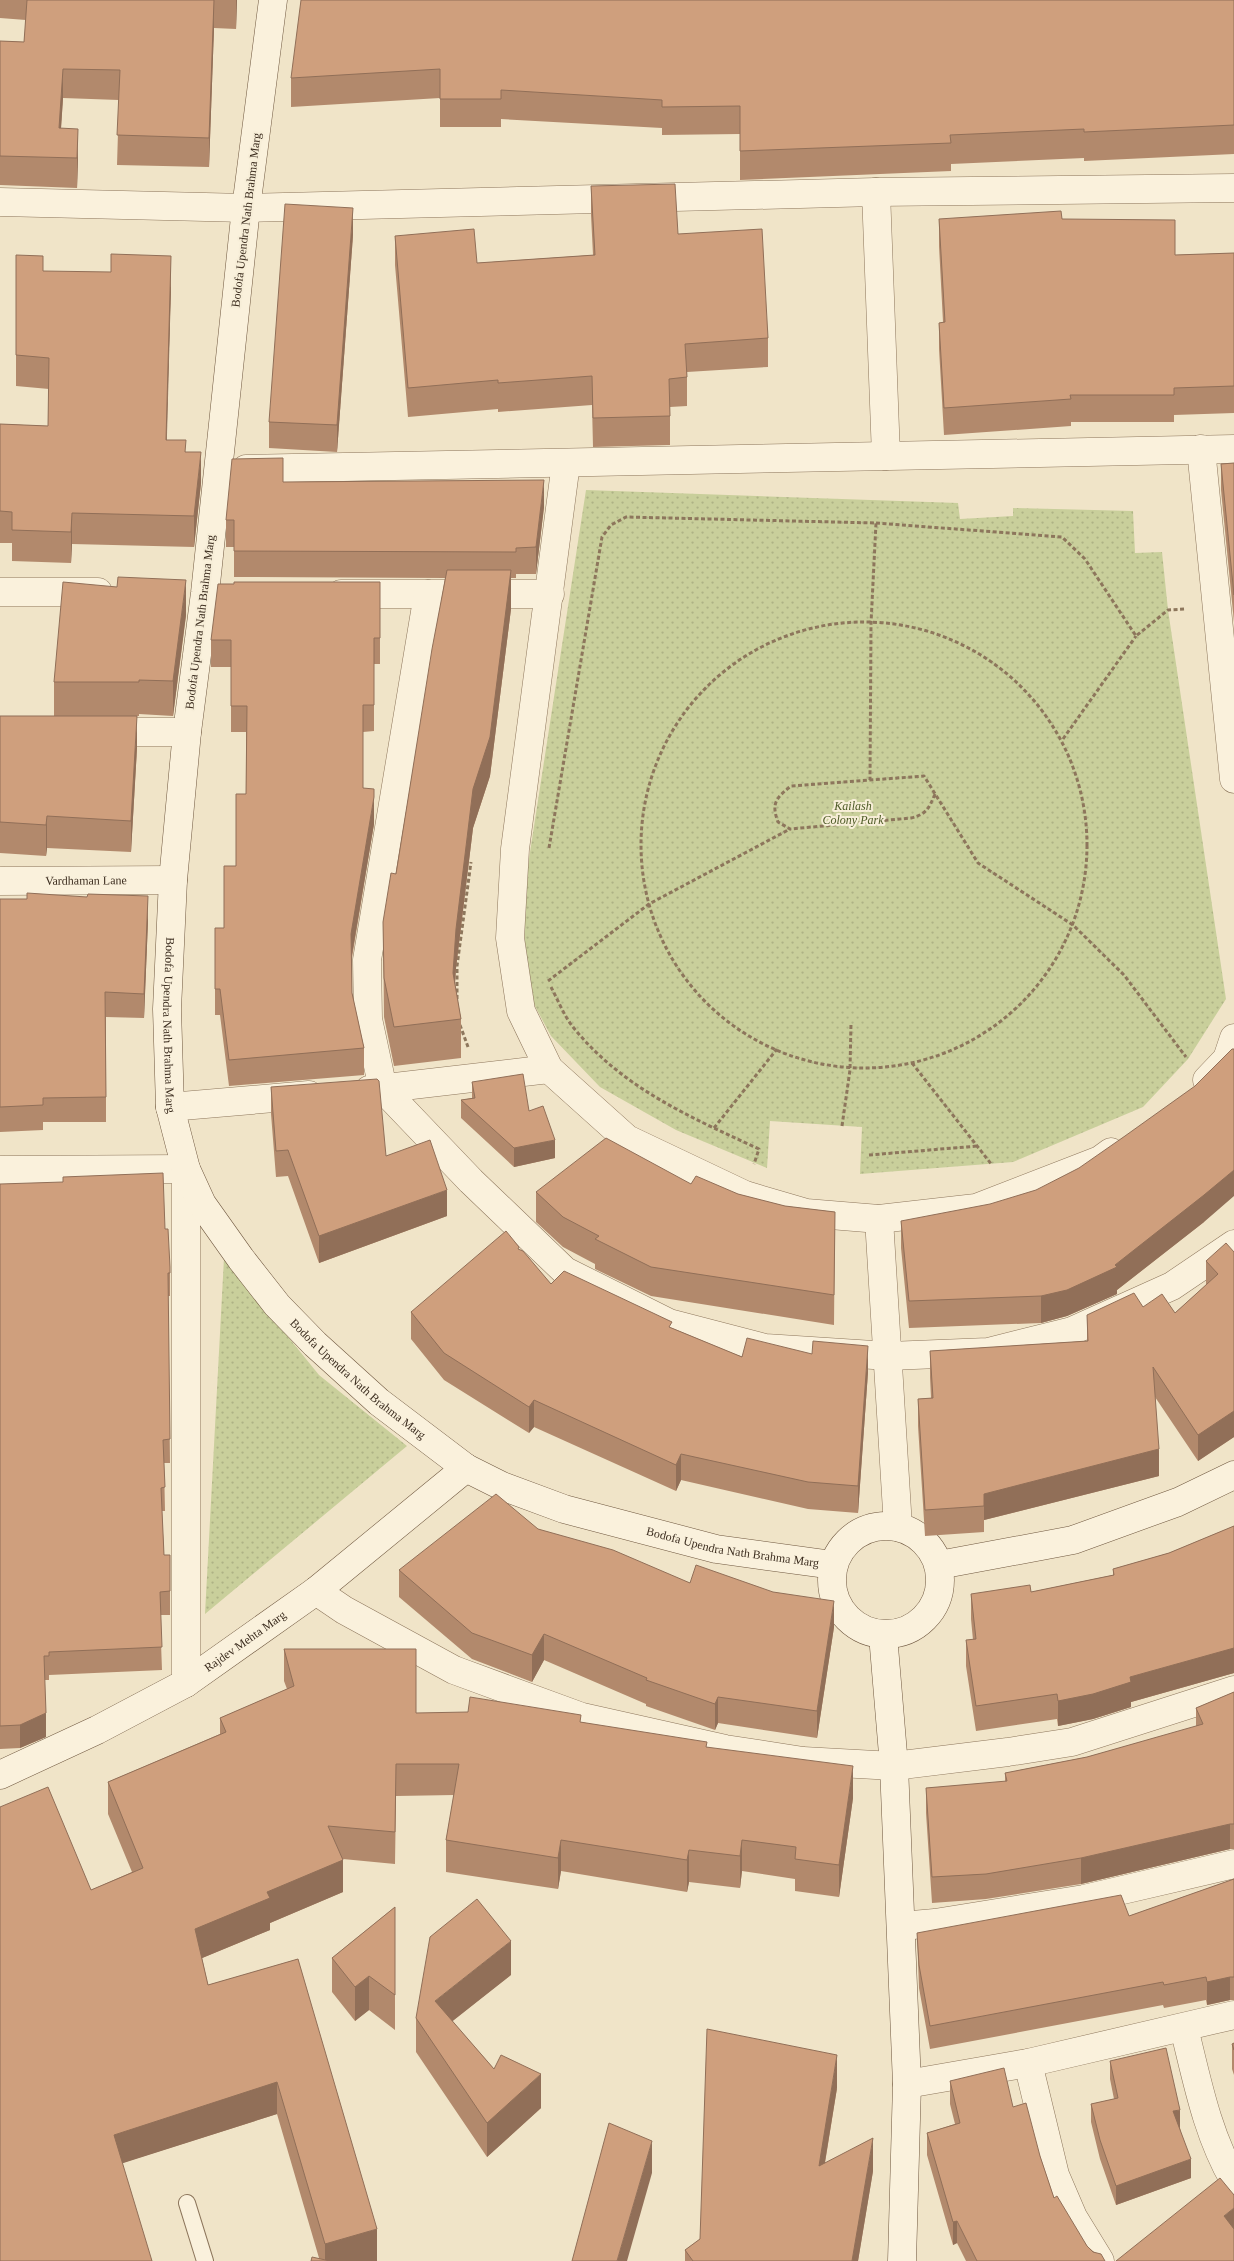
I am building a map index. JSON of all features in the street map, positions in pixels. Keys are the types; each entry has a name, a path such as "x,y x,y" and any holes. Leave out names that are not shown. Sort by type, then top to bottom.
{"street":[{"name":"Bodofa Upendra Nath Brahma Marg","path":"274,0 246,208 218,470 192,593 187,732 173,880 167,1009 170,1107 186,1169 202,1204 277,1305 315,1344 379,1402 466,1468 502,1486 564,1509 716,1549 833,1564"},
{"path":"0,202 246,208 876,192 1234,188"},
{"path":"876,192 886,456"},
{"path":"1201,449 1234,773"},
{"path":"218,470 1234,449"},
{"path":"566,463 515,850 510,938 521,1011 549,1070 627,1139 745,1195 806,1213 879,1219 976,1208 1100,1160 1131,1138"},
{"path":"0,592 125,592"},
{"path":"192,593 234,593"},
{"path":"312,594 550,594"},
{"path":"428,594 366,960 368,1019 383,1089 471,1181 565,1271 669,1324 765,1348 889,1356 988,1352 1072,1331 1172,1286 1234,1244"},
{"path":"69,732 187,732"},
{"name":"Vardhaman Lane","path":"0,881 173,880"},
{"path":"1186,1100 1232,1052"},
{"path":"170,1107 383,1089 549,1070"},
{"path":"0,1170 186,1169 186,1683"},
{"path":"879,1219 889,1356 898,1527"},
{"name":"Rajdev Mehta Marg","path":"0,1775 97,1730 186,1683 316,1591 466,1468"},
{"path":"939,1565 1074,1540 1178,1502 1234,1475"},
{"path":"878,1526 898,1527 924,1540 939,1565 940,1591 929,1614 909,1630 883,1635 859,1629 841,1612 832,1589 833,1564 843,1546 858,1533 878,1526"},
{"path":"316,1591 344,1610 454,1670 582,1717 726,1749 803,1761 894,1766 1072,1742 1234,1690"},
{"path":"883,1635 894,1766 907,2084 902,2261"},
{"path":"900,1926 935,1923 1084,1899 1234,1864"},
{"path":"907,2084 1028,2063 1234,2015"},
{"path":"1184,2028 1208,2122 1222,2160 1234,2180"},
{"path":"1028,2063 1055,2175 1073,2217 1100,2261"}],"lane":[{"path":"187,2203 205,2261"}],"path":[{"path":"548,856 602,538 611,525 626,517 876,523 1062,537 1085,559 1136,636"},
{"path":"870,780 871,623 876,523"},
{"path":"1063,739 1136,636 1168,610 1216,608"},
{"path":"852,621 871,623 916,626 975,649 1026,688 1063,739 1084,799 1088,863 1073,925 1042,981 996,1026 939,1056 912,1063 850,1070 813,1063 754,1040 703,1002 666,950 644,890 641,826 655,764 687,708 733,664 789,634 852,621"},
{"path":"790,829 778,822 773,810 778,796 791,786 924,776 978,863 1073,925 1124,975 1188,1059"},
{"path":"519,1000 547,982 649,904 790,829 911,818 923,815 929,810 935,794"},
{"path":"457,1006 457,966 471,862"},
{"path":"546,972 547,982 572,1026 619,1074 684,1114 759,1149 745,1195"},
{"path":"842,1126 850,1070 851,1023"},
{"path":"460,1024 468,1049"},
{"path":"714,1128 777,1049"},
{"path":"912,1063 992,1165"},
{"path":"869,1155 978,1146"}],"green space":[{"name":"Kailash Colony Park","path":"586,490 958,503 960,519 1013,516 1013,508 1133,511 1135,553 1162,552 1168,610 1226,999 1188,1059 1143,1107 1013,1162 860,1174 862,1127 770,1121 767,1168 676,1130 600,1087 551,1036 529,995 522,904"},
{"path":"224,1258 319,1375 407,1446 205,1614"}],"building":[{"path":"27,0 214,0 209,138 117,135 120,70 63,69 59,128 78,129 77,158 0,156 0,41 24,42"},
{"path":"301,0 1234,0 1234,125 1084,132 1084,129 950,135 951,143 740,151 740,106 662,107 662,100 501,90 501,99 440,99 440,69 291,78"},
{"path":"675,184 678,234 762,229 768,338 685,344 687,377 669,379 670,416 593,418 592,376 498,383 498,380 408,388 395,236 474,229 477,263 595,255 591,186"},
{"path":"285,204 353,208 337,425 269,422"},
{"path":"1061,211 1062,219 1175,220 1175,255 1234,253 1234,386 1174,388 1174,395 1070,395 1071,399 944,408 939,323 945,322 939,219"},
{"path":"111,254 171,256 166,440 186,440 185,452 201,452 194,516 72,513 71,532 12,530 12,512 0,511 0,424 48,426 49,358 16,355 16,255 43,256 43,271 111,272"},
{"path":"283,458 283,482 544,480 536,547 516,548 516,552 234,551 234,520 226,520 232,459"},
{"path":"1234,463 1234,595 1221,464"},
{"path":"447,570 511,570 490,737 473,789 456,929 453,973 461,1019 394,1027 384,978 383,922 391,873 396,874 432,649"},
{"path":"118,577 186,580 173,681 54,682 63,582 117,587"},
{"path":"234,582 380,582 380,638 374,638 374,705 363,705 363,788 374,789 374,797 351,934 352,993 364,1048 229,1060 220,989 215,989 215,928 224,928 224,866 236,866 236,794 246,794 247,706 231,706 231,640 211,640 218,584 234,584"},
{"path":"0,716 137,716 131,821 47,816 46,825 0,822"},
{"path":"27,893 87,897 88,894 148,896 144,994 105,992 106,1097 43,1098 43,1105 0,1107 0,899 27,899"},
{"path":"1234,1049 1234,1170 1115,1265 1117,1267 1067,1290 1041,1296 909,1301 901,1221 990,1204 1036,1190 1079,1168 1195,1086"},
{"path":"523,1074 529,1111 543,1106 555,1140 514,1148 461,1100 475,1098 472,1082"},
{"path":"377,1079 379,1081 386,1156 430,1140 447,1190 319,1236 288,1150 276,1151 271,1087"},
{"path":"606,1138 691,1184 696,1176 738,1194 785,1206 835,1212 834,1295 651,1267 595,1239 599,1236 563,1217 536,1192"},
{"path":"163,1173 165,1229 168,1229 170,1267 170,1273 168,1273 170,1439 163,1440 165,1487 161,1488 164,1555 170,1555 170,1591 160,1592 162,1647 49,1652 49,1656 44,1656 46,1713 20,1725 0,1726 0,1184 63,1182 63,1177"},
{"path":"506,1231 519,1247 518,1249 523,1251 551,1284 564,1271 672,1322 669,1327 742,1357 747,1338 812,1354 813,1341 868,1346 858,1486 808,1482 681,1454 676,1465 534,1400 529,1407 444,1353 411,1312"},
{"path":"1226,1243 1234,1252 1234,1411 1198,1435 1153,1367 1159,1449 984,1494 984,1506 925,1510 918,1399 933,1398 930,1351 1088,1341 1087,1315 1134,1293 1143,1307 1162,1294 1175,1313 1218,1274 1206,1261"},
{"path":"496,1494 538,1529 613,1550 690,1583 696,1565 773,1592 834,1601 817,1711 718,1697 715,1704 646,1680 647,1678 544,1634 532,1655 472,1633 399,1570"},
{"path":"1234,1526 1234,1648 1130,1677 1131,1682 1093,1694 1058,1701 1057,1694 976,1706 966,1640 976,1639 971,1594 1030,1585 1031,1592 1114,1575 1113,1569 1169,1553"},
{"path":"284,1649 416,1649 416,1713 468,1712 470,1697 581,1715 580,1722 707,1742 706,1747 853,1766 839,1865 795,1859 796,1847 742,1840 740,1856 689,1850 687,1860 561,1840 558,1858 446,1840 459,1764 396,1764 395,1832 328,1826 343,1860 267,1892 270,1898 195,1929 208,1985 298,1959 377,2229 325,2244 277,2082 114,2135 152,2261 0,2261 0,1807 48,1787 91,1890 143,1868 108,1782 226,1732 220,1718 294,1686"},
{"path":"1234,1692 1234,1824 1081,1858 986,1874 932,1877 926,1788 1007,1781 1005,1773 1087,1757 1203,1724 1196,1708"},
{"path":"1234,1879 1234,1977 1207,1982 1206,1977 1164,1985 1163,1982 930,2026 919,1965 917,1933 1121,1895 1129,1916"},
{"path":"477,1899 511,1941 435,2001 494,2069 501,2055 541,2074 487,2123 416,2018 430,1937"},
{"path":"395,1907 395,1995 369,1976 355,1987 332,1958"},
{"path":"707,2029 837,2055 819,2166 873,2138 852,2261 693,2261 685,2250 700,2239"},
{"path":"1166,2048 1180,2110 1173,2111 1191,2159 1116,2186 1100,2140 1091,2104 1118,2098 1110,2061"},
{"path":"1004,2068 1013,2107 1026,2103 1040,2156 1054,2198 1057,2196 1087,2246 1093,2252 1101,2254 1105,2261 977,2261 957,2221 953,2222 927,2133 960,2123 950,2081"},
{"path":"609,2123 652,2141 617,2261 572,2261"},
{"path":"1220,2178 1234,2195 1234,2208 1224,2216 1234,2229 1234,2261 1116,2261"},
{"path":"312,2257 330,2261 311,2261"}]}
